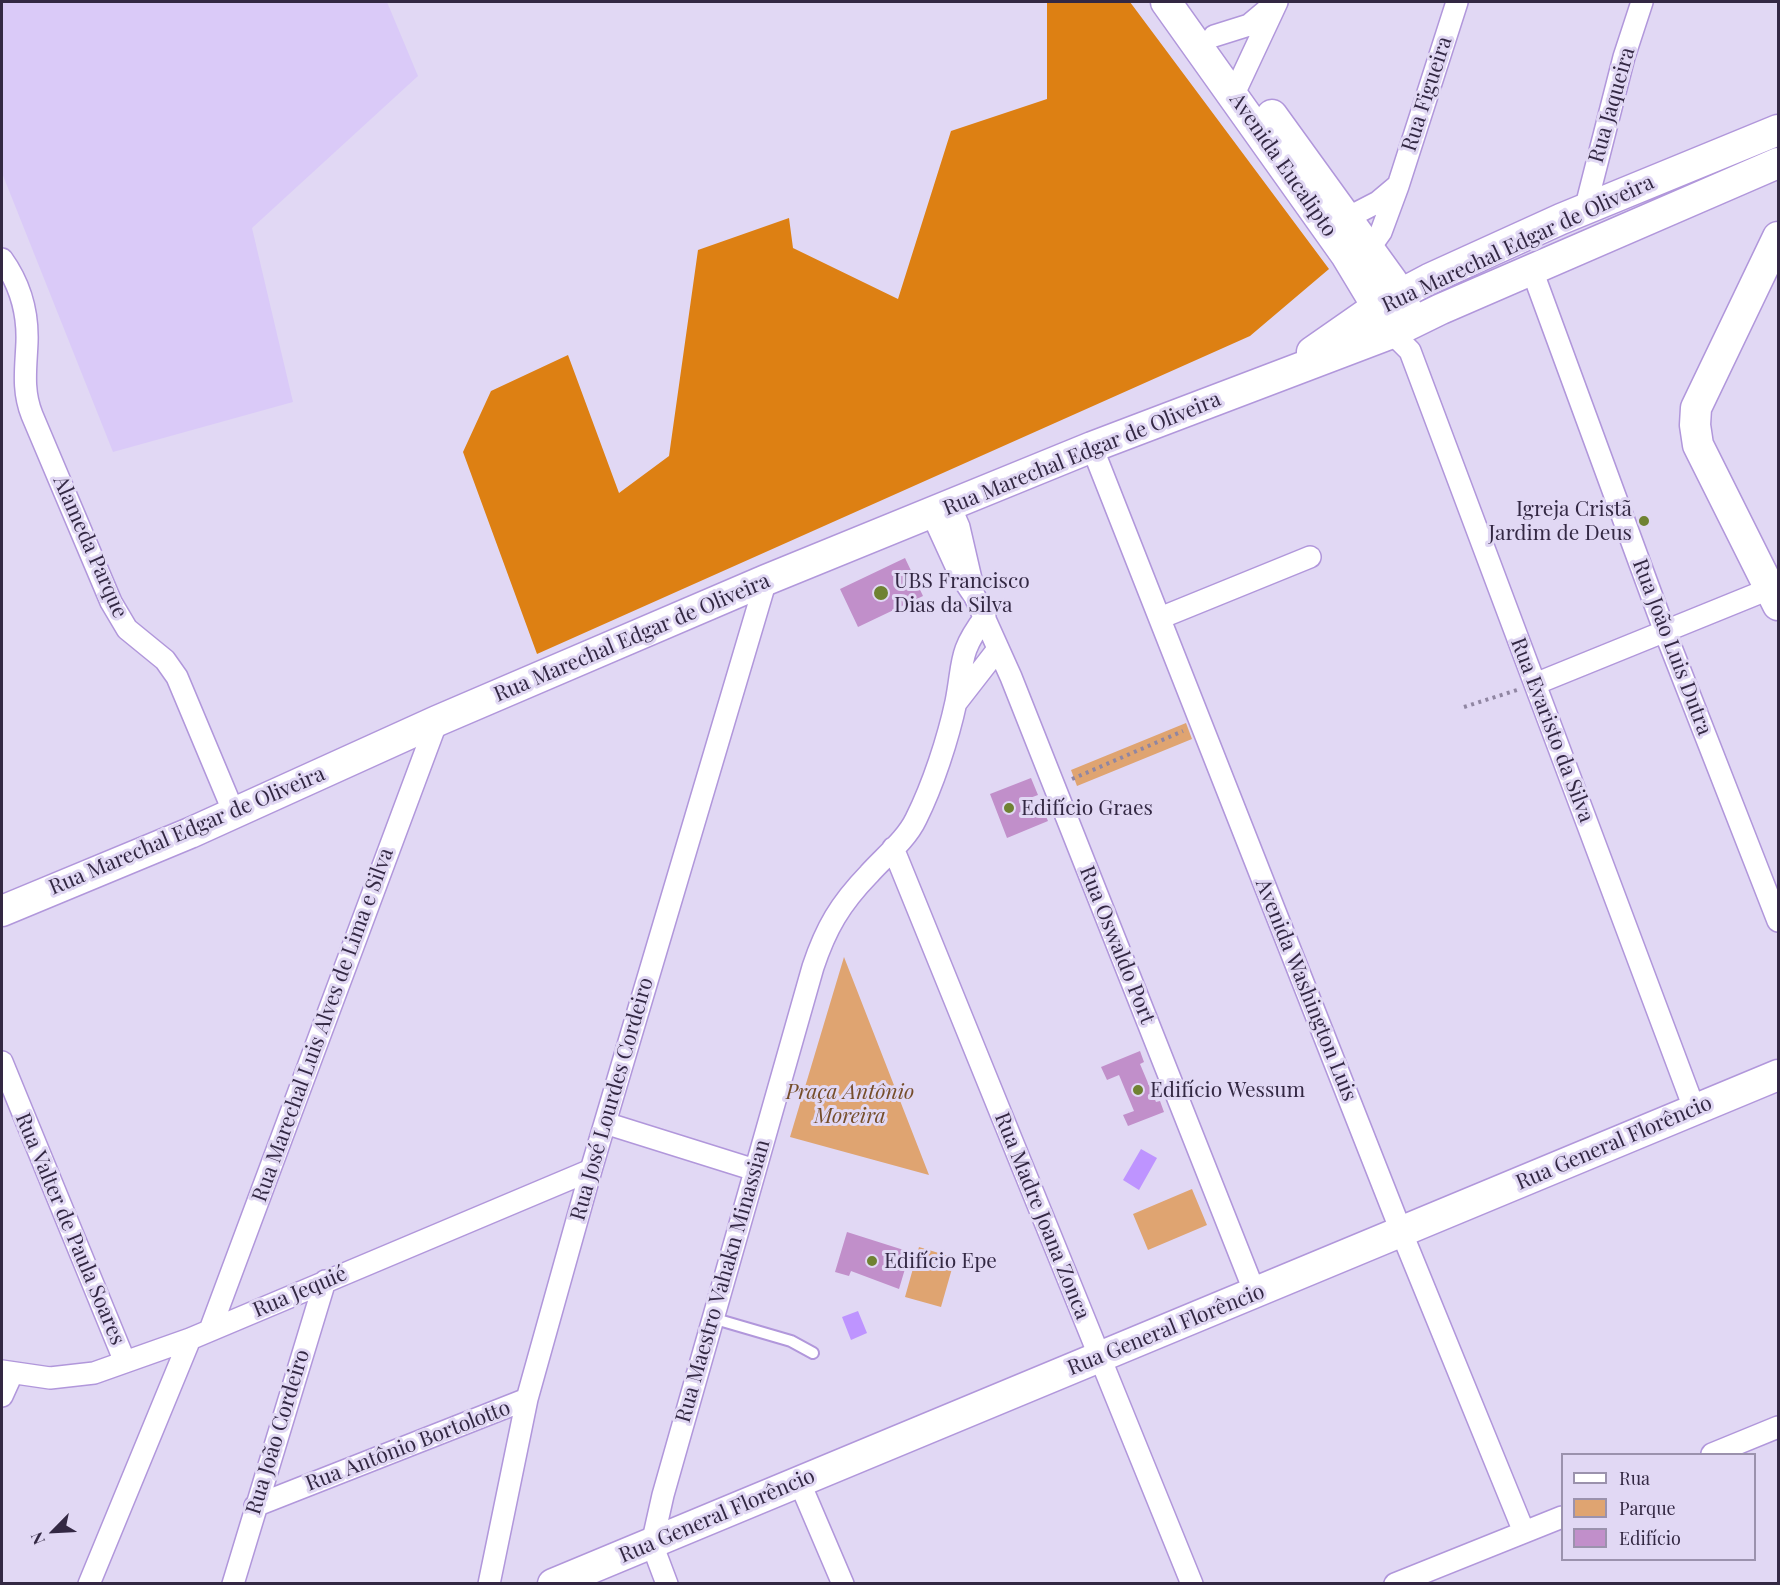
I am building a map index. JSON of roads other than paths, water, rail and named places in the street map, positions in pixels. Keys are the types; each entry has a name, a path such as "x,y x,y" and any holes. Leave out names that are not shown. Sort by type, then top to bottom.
{"main road":[{"name":"Avenida Eucalipto","path":"1167,2 1347,218 1369,249 1405,336"},
{"name":"Avenida Eucalipto","path":"1189,2 1214,36 1239,86 1346,255 1389,301"},
{"name":"Rua Marechal Edgar de Oliveira","path":"1270,380 1389,301 1429,279 1584,210 1779,130"},
{"name":"Rua Marechal Edgar de Oliveira","path":"2,911 234,813 437,721 766,580 1092,447 1270,380 1405,336 1532,270 1779,163"},
{"path":"1774,597 1698,446 1695,408 1779,237"},
{"name":"Rua General Florêncio","path":"553,1584 1612,1145 1694,1108 1779,1075"}],"street":[{"path":"1239,86 1276,2"},
{"path":"1214,36 1249,25 1276,2"},
{"name":"Rua Figueira","path":"1369,249 1381,232 1398,186 1457,2"},
{"name":"Rua Jaqueira","path":"1584,210 1624,57 1642,2"},
{"path":"1347,218 1378,202 1398,186"},
{"name":"Alameda Parque","path":"2,260 22,298 27,326 24,387 28,406 41,437 111,603 128,629 165,660 177,677 234,813"},
{"name":"Rua João Luis Dutra","path":"1532,270 1665,632 1779,921"},
{"name":"Rua Evaristo da Silva","path":"1405,336 1694,1108"},
{"name":"Avenida Washington Luis","path":"1092,447 1401,1231 1524,1533"},
{"name":"Rua Oswaldo Port","path":"941,510 959,573 985,617 1255,1293"},
{"path":"1160,618 1310,557"},
{"name":"Rua José Lourdes Cordeiro","path":"489,1584 527,1399 604,1123 766,580"},
{"path":"736,593 754,620"},
{"path":"1535,684 1665,632 1774,597"},
{"name":"Rua Maestro Vahakn Minassian","path":"652,1544 712,1318 826,930 842,905 915,822 927,795 956,702 962,656 971,635 985,617"},
{"name":"Rua Maestro Vahakn Minassian","path":"956,702 998,649"},
{"name":"Rua Marechal Luis Alves de Lima e Silva","path":"210,1330 437,721"},
{"name":"Rua Madre Joana Zonca","path":"893,848 1191,1584"},
{"name":"Rua Valter de Paula Soares","path":"2,1062 125,1362"},
{"path":"604,1123 754,1170"},
{"name":"Rua Jequié","path":"7,1373 50,1378 94,1373 190,1339 591,1170"},
{"name":"Rua João Cordeiro","path":"232,1584 325,1281"},
{"path":"89,1584 190,1339"},
{"path":"2,1396 7,1373"},
{"name":"Rua Antônio Bortolotto","path":"255,1506 527,1399"},
{"path":"1717,1453 1779,1427"},
{"path":"799,1481 843,1584"},
{"path":"1395,1584 1561,1517"},
{"path":"652,1544 667,1584"}],"lane":[{"path":"712,1318 791,1341 813,1353"}],"place":[{"name":"Igreja Cristã Jardim de Deus","path":"1644,521"},
{"name":"UBS Francisco Dias da Silva","path":"881,593"},
{"name":"Edifício Graes","path":"1009,808"},
{"name":"Edifício Wessum","path":"1138,1090"},
{"name":"Edifício Epe","path":"872,1261"}],"park label":[{"name":"Praça Antônio Moreira","path":"850,1104"}]}
